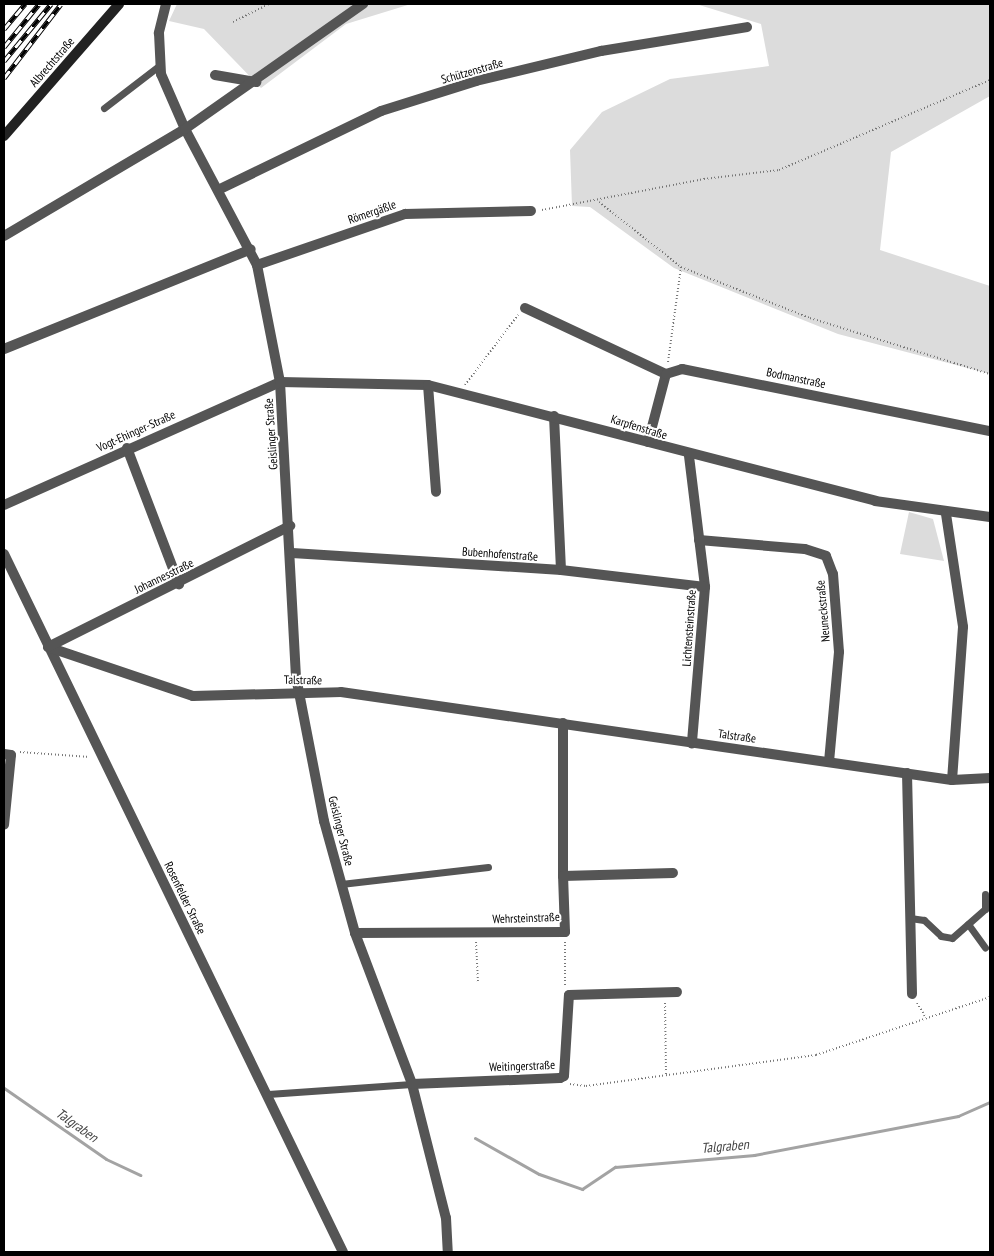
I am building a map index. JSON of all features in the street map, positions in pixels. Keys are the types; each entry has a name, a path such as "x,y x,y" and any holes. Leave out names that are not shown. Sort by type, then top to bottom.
{"street":[{"name":"Albrechtstraße","path":"4,136 119,4"},
{"name":"Geislinger Straße","path":"166,4 159,33 160,65 185,129 220,189 257,264 280,382 292,553 299,692 324,821 355,934 412,1084 446,1218 448,1252"},
{"path":"4,236 185,129 256,82 363,4"},
{"name":"Schützenstraße","path":"220,189 381,111 476,81 601,51 747,26"},
{"path":"215,75 256,82"},
{"name":"Römergäßle","path":"257,264 405,214 531,211"},
{"path":"4,350 251,249"},
{"path":"525,308 666,374 648,442"},
{"name":"Bodmanstraße","path":"666,374 682,368 712,373 990,431"},
{"name":"Karpfenstraße","path":"280,382 428,385 554,416 648,442 689,456 874,501 946,514 990,517"},
{"name":"Vogt-Ehinger-Straße","path":"4,505 127,448 280,382"},
{"path":"428,385 436,492"},
{"path":"554,416 562,570"},
{"path":"127,448 179,584"},
{"name":"Lichtensteinstraße","path":"689,456 705,587 692,743"},
{"path":"946,514 963,627 952,780"},
{"name":"Johannesstraße","path":"48,647 179,584 290,526"},
{"name":"Neuneckstraße","path":"699,540 805,548 826,556 833,574 839,652 829,762"},
{"name":"Bubenhofenstraße","path":"292,553 562,570 705,587"},
{"name":"Rosenfelder Straße","path":"4,554 102,758 268,1094 343,1252"},
{"name":"Talstraße","path":"48,647 176,693 299,692 422,702 952,780 990,778"},
{"path":"563,723 564,876 673,874"},
{"path":"4,825 8,754"},
{"path":"907,773 912,994"},
{"name":"Wehrsteinstraße","path":"355,934 565,932 564,876"},
{"path":"569,995 677,992"},
{"name":"Weitingerstraße","path":"412,1084 560,1078 564,1076 569,995"}],"lane":[{"path":"104,108 160,65"},
{"name":"Geislinger Straße","path":"341,884 488,867"},
{"path":"910,918 924,920 946,937 952,938 985,909 985,894"},
{"path":"968,924 985,947"},
{"path":"268,1094 412,1084"}],"path":[{"path":"233,22 270,4"},
{"path":"531,211 599,202 704,179 779,170 990,80"},
{"path":"599,202 681,268 810,318 990,374"},
{"path":"666,374 681,268"},
{"path":"470,378 511,325"},
{"path":"8,754 15,751 102,758"},
{"path":"476,932 478,983"},
{"path":"565,932 565,991 569,995"},
{"path":"665,993 666,1076"},
{"path":"912,994 926,1018"},
{"path":"560,1078 572,1086 586,1086 816,1055 990,997"}],"shaded area":[{"path":"177,4 411,4 346,24 261,88 204,29 169,21"},
{"path":"696,4 990,4 990,96 891,152 880,250 990,286 990,374 838,334 674,268 590,207 572,206 570,150 602,112 670,79 769,66 761,24"},
{"path":"909,512 933,519 944,561 900,554"}],"waterway":[{"name":"Talgraben","path":"4,1088 106,1159 140,1175"},
{"name":"Talgraben","path":"475,1138 539,1174 582,1189 615,1167 754,1155 958,1116 990,1102"}],"railway":[{"path":"4,29 25,4"},
{"path":"4,47 39,4"},
{"path":"4,61 51,4"},
{"path":"4,78 61,4"}]}
